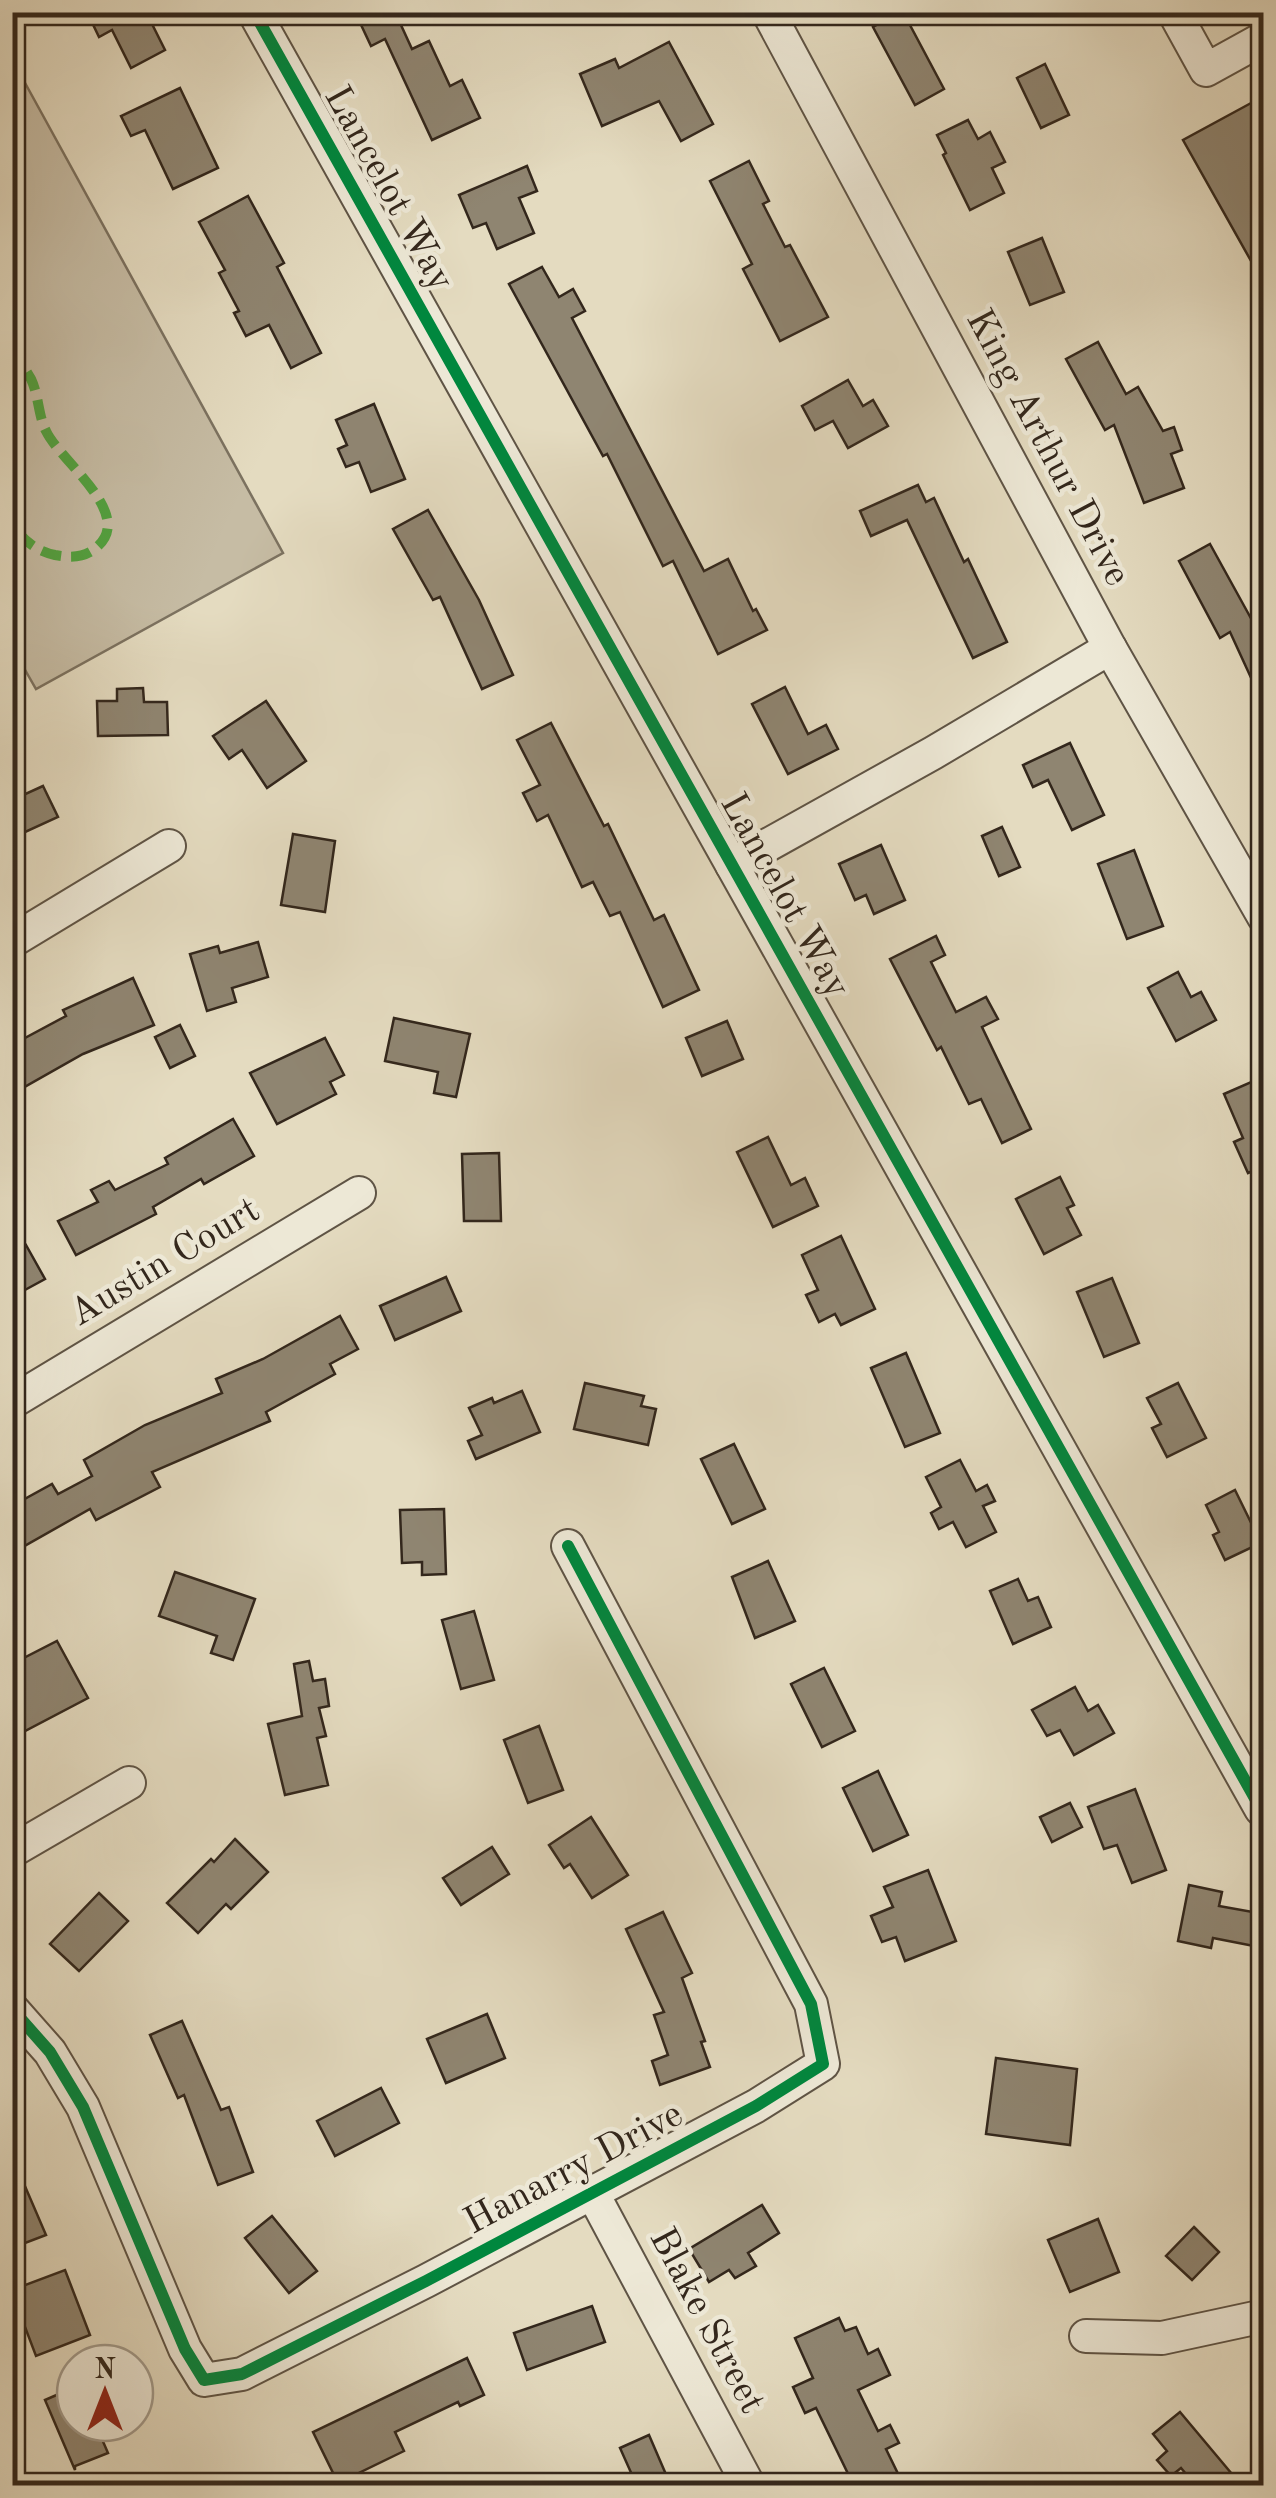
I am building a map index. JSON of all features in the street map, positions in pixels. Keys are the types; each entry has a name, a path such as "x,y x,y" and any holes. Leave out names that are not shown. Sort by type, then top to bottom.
{"street":[{"name":"Lancelot Way","path":"254,12 1260,1809"},
{"name":"King Arthur Drive","path":"768,12 1110,648 1264,917"},
{"path":"1174,12 1206,70 1263,38"},
{"path":"1253,12 1264,30"},
{"path":"732,865 1110,648"},
{"path":"12,941 170,846"},
{"name":"Austin Court","path":"12,1402 359,1193"},
{"name":"Hanarry Drive","path":"12,2009 50,2052 83,2107 185,2349 204,2380 242,2374 593,2194 756,2106 823,2064 811,2004 568,1546"},
{"path":"12,1851 130,1783"},
{"name":"Blake Street","path":"593,2194 748,2486"},
{"path":"1086,2336 1162,2338 1264,2316"}],"shaded area":[{"path":"13,61 283,553 36,689 12,647"}],"building":[{"path":"87,12 146,12 165,50 131,68 112,30 99,37"},
{"path":"355,12 395,12 412,49 429,41 450,86 462,80 480,118 432,140 385,39 371,46"},
{"path":"900,12 944,89 915,105 873,27"},
{"path":"669,42 713,124 681,141 659,101 602,126 580,74 615,59 619,68"},
{"path":"1045,64 1069,115 1041,128 1017,78"},
{"path":"180,88 218,168 173,189 145,130 131,136 121,116"},
{"path":"1264,96 1264,284 1183,140"},
{"path":"968,120 978,139 990,132 1005,162 992,168 1004,193 970,210 937,135"},
{"path":"749,161 769,201 763,204 828,317 780,341 743,269 752,264 710,181"},
{"path":"527,166 537,191 519,198 534,233 497,249 486,223 473,228 459,195"},
{"path":"248,196 284,263 277,267 321,353 291,368 269,325 246,336 234,313 239,311 219,273 225,270 199,222"},
{"path":"1042,238 1064,292 1030,305 1008,252"},
{"path":"542,267 559,297 573,289 585,311 572,318 704,571 728,559 753,611 756,609 767,630 718,654 673,561 663,566 607,454 603,456 509,284"},
{"path":"1098,342 1126,394 1138,387 1163,431 1174,427 1182,450 1171,454 1184,488 1144,503 1114,425 1105,430 1066,359"},
{"path":"848,380 863,406 873,400 888,426 848,448 833,421 815,430 802,406"},
{"path":"374,404 405,479 371,492 359,462 346,467 338,449 347,445 336,420"},
{"path":"918,485 926,502 934,498 1007,642 973,658 907,520 871,536 860,511"},
{"path":"428,510 479,600 513,675 482,689 440,597 433,600 393,529"},
{"path":"1210,544 1264,642 1264,706 1230,632 1220,638 1179,561"},
{"path":"785,687 808,734 826,725 838,749 788,774 752,704"},
{"path":"143,688 144,702 167,702 168,735 98,736 97,701 117,701 117,689"},
{"path":"266,701 306,761 267,788 242,750 229,759 213,736"},
{"path":"551,723 604,826 608,824 654,920 664,915 699,990 663,1007 620,912 610,916 593,882 582,887 548,815 537,821 523,793 540,785 517,740"},
{"path":"1070,743 1104,815 1072,830 1048,780 1033,787 1023,765"},
{"path":"43,786 58,817 12,838 12,800"},
{"path":"1002,827 1020,867 999,876 982,836"},
{"path":"293,834 335,841 325,912 281,905"},
{"path":"881,845 905,900 874,914 866,895 855,900 839,864"},
{"path":"1134,850 1163,926 1127,939 1098,864"},
{"path":"936,936 945,955 931,962 956,1012 986,997 998,1019 982,1027 1031,1129 1002,1143 981,1099 969,1104 890,959"},
{"path":"258,942 268,977 232,988 236,1002 207,1011 190,954 218,946 220,953"},
{"path":"1178,972 1191,997 1201,992 1216,1020 1176,1041 1148,988"},
{"path":"133,978 154,1025 83,1054 12,1094 12,1045 66,1016 63,1010"},
{"path":"394,1018 470,1034 456,1097 434,1093 438,1072 385,1061"},
{"path":"727,1021 743,1059 702,1076 686,1038"},
{"path":"180,1025 195,1056 170,1068 155,1037"},
{"path":"325,1038 344,1075 330,1082 336,1094 277,1124 250,1073"},
{"path":"1258,1079 1264,1091 1264,1182 1257,1169 1248,1173 1234,1142 1243,1138 1224,1094"},
{"path":"233,1119 254,1156 204,1184 201,1179 153,1207 156,1214 76,1255 58,1221 98,1202 91,1190 109,1181 115,1190 168,1164 165,1158"},
{"path":"768,1137 791,1185 805,1178 818,1206 773,1227 737,1152"},
{"path":"499,1153 501,1221 464,1221 462,1154"},
{"path":"1060,1177 1074,1205 1067,1208 1081,1235 1044,1254 1016,1199"},
{"path":"841,1236 875,1309 841,1325 835,1314 819,1322 806,1295 818,1290 802,1255"},
{"path":"26,1245 45,1279 12,1297 12,1253"},
{"path":"446,1277 461,1311 395,1340 380,1306"},
{"path":"1112,1278 1139,1343 1104,1357 1077,1292"},
{"path":"340,1316 358,1349 330,1364 335,1374 266,1412 270,1421 152,1472 160,1487 96,1520 90,1509 12,1553 12,1506 52,1484 58,1494 92,1476 84,1460 145,1425 222,1393 216,1379 263,1359"},
{"path":"906,1353 940,1433 905,1447 871,1368"},
{"path":"585,1383 644,1396 641,1406 656,1409 648,1445 574,1429"},
{"path":"1178,1383 1206,1438 1167,1457 1152,1428 1161,1424 1147,1398"},
{"path":"522,1391 540,1432 476,1459 468,1441 482,1435 469,1408"},
{"path":"734,1444 765,1509 732,1524 701,1459"},
{"path":"960,1460 976,1491 987,1485 995,1501 983,1506 996,1532 966,1547 953,1522 939,1529 931,1513 941,1507 926,1477"},
{"path":"1235,1490 1261,1543 1225,1560 1213,1535 1219,1532 1206,1505"},
{"path":"444,1509 446,1574 422,1575 422,1562 402,1563 400,1510"},
{"path":"768,1561 795,1621 755,1638 732,1577"},
{"path":"175,1572 255,1599 233,1660 211,1653 217,1636 159,1616"},
{"path":"1018,1579 1028,1601 1038,1597 1051,1627 1013,1644 990,1591"},
{"path":"474,1611 494,1680 461,1689 442,1620"},
{"path":"57,1641 88,1698 25,1731 12,1706 12,1682 21,1677 14,1663"},
{"path":"309,1661 313,1681 325,1679 329,1706 319,1708 326,1736 317,1738 328,1785 285,1795 268,1724 302,1716 294,1664"},
{"path":"824,1668 855,1731 822,1747 791,1684"},
{"path":"1075,1687 1088,1711 1098,1705 1114,1733 1074,1755 1060,1730 1047,1736 1032,1710"},
{"path":"539,1726 563,1790 528,1803 504,1740"},
{"path":"878,1771 908,1835 873,1851 843,1788"},
{"path":"1135,1789 1166,1870 1132,1883 1117,1845 1104,1849 1088,1807"},
{"path":"1070,1803 1082,1827 1052,1842 1040,1817"},
{"path":"591,1817 628,1875 592,1898 570,1864 564,1868 549,1845"},
{"path":"235,1839 268,1872 231,1909 226,1904 198,1933 167,1903"},
{"path":"492,1847 509,1874 461,1905 443,1878"},
{"path":"928,1870 956,1941 905,1961 896,1937 882,1942 871,1916 893,1907 884,1887"},
{"path":"1189,1885 1222,1892 1219,1906 1264,1914 1264,1948 1213,1938 1211,1948 1178,1941"},
{"path":"99,1893 128,1921 79,1971 50,1944"},
{"path":"663,1912 692,1973 682,1978 705,2041 701,2042 710,2067 660,2085 652,2061 668,2055 654,2015 664,2012 626,1929"},
{"path":"487,2014 505,2058 446,2083 427,2039"},
{"path":"182,2021 221,2110 229,2107 253,2172 218,2185 184,2095 178,2098 150,2035"},
{"path":"996,2058 1077,2069 1070,2145 986,2134"},
{"path":"381,2088 399,2123 335,2156 317,2121"},
{"path":"12,2156 46,2235 12,2248"},
{"path":"762,2205 779,2233 748,2253 756,2266 735,2278 729,2270 709,2282 689,2249"},
{"path":"272,2216 317,2271 289,2293 245,2238"},
{"path":"1098,2219 1119,2272 1070,2292 1048,2240"},
{"path":"1194,2227 1219,2252 1192,2280 1166,2256"},
{"path":"65,2270 90,2335 69,2343 55,2343 55,2349 36,2356 22,2319 12,2322 12,2290"},
{"path":"592,2306 605,2342 527,2370 514,2333"},
{"path":"839,2318 845,2331 856,2327 868,2354 878,2349 890,2375 858,2390 878,2431 890,2425 899,2443 886,2449 904,2486 854,2486 816,2408 805,2413 793,2387 813,2378 795,2338"},
{"path":"467,2358 484,2395 460,2406 458,2402 395,2432 404,2451 338,2483 313,2432"},
{"path":"55,2396 55,2423 45,2400"},
{"path":"1180,2412 1242,2486 1196,2486 1181,2468 1171,2476 1157,2460 1167,2451 1153,2434"},
{"path":"649,2435 671,2486 637,2486 620,2448"},
{"path":"63,2443 104,2443 108,2453 75,2466 75,2470"}],"marked path":[{"path":"12,346 34,385 46,431 101,503 107,533 88,553 72,557 36,548 12,525"}],"cycle path":[{"path":"254,12 1261,1809"},
{"path":"12,2009 50,2052 83,2107 185,2349 204,2380 242,2374 426,2281 756,2106 823,2064 811,2004 568,1546"}]}
